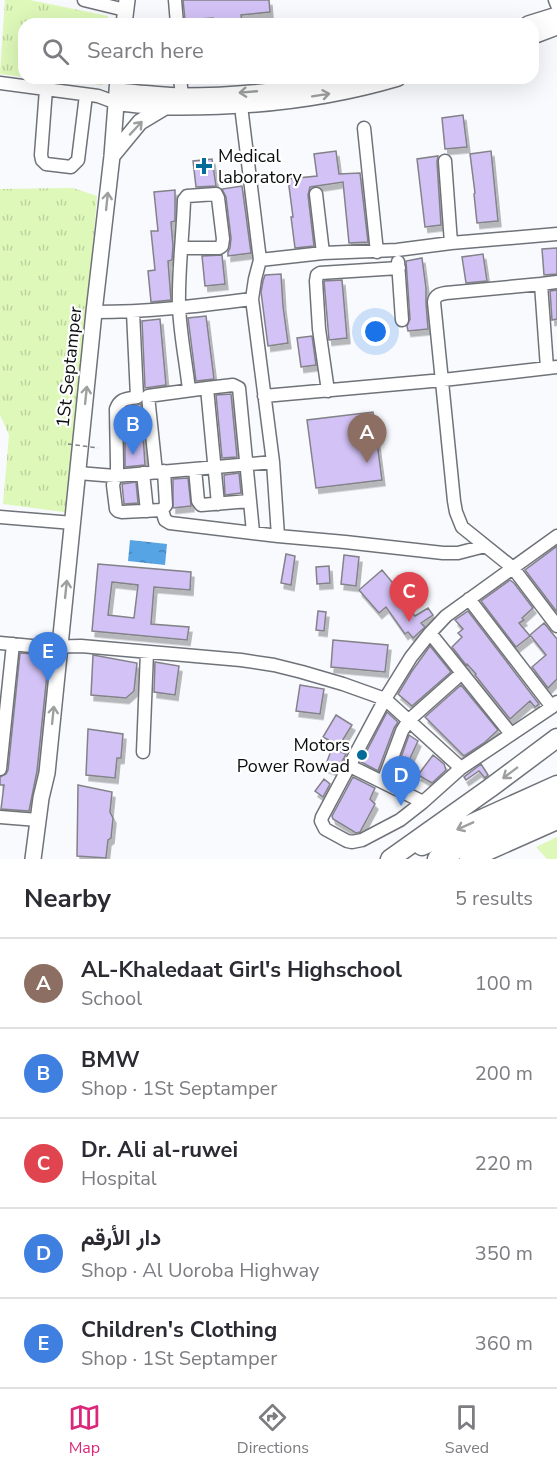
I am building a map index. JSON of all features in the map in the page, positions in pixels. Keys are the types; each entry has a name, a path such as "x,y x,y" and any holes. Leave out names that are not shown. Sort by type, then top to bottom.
{"highway":[{"path":"391,859 557,738"},
{"path":"391,859 557,785"},
{"path":"437,859 557,803"},
{"path":"469,859 557,820"}],"main road":[{"path":"539,21 557,15"},
{"path":"539,34 557,27"},
{"path":"135,84 161,101"},
{"path":"112,156 161,101 182,96 282,89 312,84"},
{"path":"117,91 161,101 241,106 357,89 376,84"},
{"name":"1St Septamper","path":"47,773 117,91"},
{"path":"33,859 41,798 47,773"},
{"path":"43,859 48,799 47,773"}],"street":[{"path":"84,0 99,2 125,11"},
{"path":"175,0 176,18"},
{"path":"555,0 557,5"},
{"path":"0,83 92,95 117,91"},
{"path":"181,84 182,96"},
{"path":"46,89 41,155 46,164 71,167 78,160 92,95"},
{"path":"241,106 260,260 252,299 273,462 278,536"},
{"path":"364,128 377,252"},
{"path":"445,161 451,243"},
{"path":"182,248 219,248 222,246 216,194 184,198 179,309 189,390"},
{"path":"316,194 323,254"},
{"path":"260,260 377,252 557,234"},
{"path":"397,250 402,320"},
{"path":"328,391 319,329 317,275 399,268"},
{"path":"557,282 446,293 435,298 456,512 462,527 513,568 557,626"},
{"path":"264,396 552,368 541,284"},
{"path":"94,312 179,309 252,299"},
{"path":"133,312 142,397 154,472 166,505 162,510 122,512 116,509 113,485 117,464 117,408 119,403 123,399 142,397 189,390 233,385 239,388 253,532"},
{"path":"207,388 218,504"},
{"path":"78,473 115,476 273,462"},
{"path":"195,469 199,504 204,506 249,501"},
{"path":"147,511 154,472"},
{"path":"162,510 165,520 170,523 278,536 458,554 485,546"},
{"path":"0,517 73,523"},
{"path":"469,599 554,705 461,768 400,820 362,840 352,842 325,829 321,821 322,817 385,699 411,657 430,633 446,616 469,599 557,536"},
{"path":"430,633 511,734"},
{"path":"0,770 6,644 42,647 81,646 274,665 343,684 385,699 461,768"},
{"path":"143,752 147,652"},
{"path":"383,782 402,731 409,720 462,674"},
{"path":"350,766 423,802"},
{"path":"0,817 38,820"}],"path":[{"path":"68,444 98,448"}],"green space":[{"path":"5,0 30,0 108,16 108,18 18,18 18,76 0,74"},
{"path":"73,188 97,196 71,513 3,504 9,435 0,415 0,189"},
{"path":"557,837 557,859 547,859 536,847"}],"water":[{"path":"130,540 167,544 165,565 128,561"}],"building":[{"path":"183,0 269,0 270,12 241,15 241,18 185,18"},
{"path":"463,115 467,147 445,149 442,118"},
{"path":"336,151 339,174 360,173 368,242 349,243 343,182 310,187 308,195 314,246 295,248 288,179 317,176 314,154"},
{"path":"491,151 498,221 477,223 470,154"},
{"path":"438,156 441,225 425,227 417,159"},
{"path":"212,159 216,186 196,187 193,161"},
{"path":"242,186 251,253 228,256 231,238 226,197 222,189"},
{"path":"175,190 175,221 171,222 172,260 168,261 171,300 151,302 148,271 155,270 151,231 158,231 154,192"},
{"path":"557,248 557,274 544,275 542,249"},
{"path":"483,254 487,281 466,283 462,257"},
{"path":"222,255 225,284 205,286 202,256"},
{"path":"422,258 428,329 408,331 407,326 410,319 406,261"},
{"path":"281,274 288,343 268,346 261,292 265,275"},
{"path":"342,280 347,338 329,340 324,281"},
{"path":"557,290 557,319 552,320 550,291"},
{"path":"206,316 214,379 196,381 188,318"},
{"path":"160,319 166,385 145,388 142,321"},
{"path":"312,336 316,365 301,367 297,338"},
{"path":"231,394 237,457 222,458 216,395"},
{"path":"141,404 145,465 125,467 125,441 130,440 126,408"},
{"path":"373,412 382,480 316,488 307,420"},
{"path":"239,473 241,493 225,495 224,475"},
{"path":"188,478 191,506 173,508 173,479"},
{"path":"136,482 138,503 124,504 122,484"},
{"path":"557,546 557,612 525,570"},
{"path":"286,554 295,556 291,585 281,583"},
{"path":"344,555 359,557 356,586 341,584"},
{"path":"98,564 191,572 190,590 154,587 151,624 189,627 187,640 92,631","holes":["112,582 138,585 134,618 108,615"]},
{"path":"329,566 330,583 317,584 316,567"},
{"path":"382,570 402,594 399,596 415,616 428,608 433,615 421,623 425,627 413,638 408,632 405,634 386,607 379,613 359,590"},
{"path":"510,580 533,608 519,623 530,636 516,647 481,601"},
{"path":"318,611 326,612 324,631 316,630"},
{"path":"468,611 539,704 535,707 530,701 510,719 452,647 462,637 458,633 463,629 455,620"},
{"path":"544,623 557,639 557,679 548,688 532,667 546,655 530,635"},
{"path":"333,640 388,645 385,672 331,667"},
{"path":"430,646 451,672 412,706 398,694"},
{"path":"20,653 49,655 37,771 29,811 1,809 4,785 0,785 0,777 8,770"},
{"path":"93,655 137,663 134,691 126,698 91,695"},
{"path":"155,662 179,666 175,695 154,692"},
{"path":"300,685 324,689 320,714 296,711"},
{"path":"461,685 498,730 484,743 464,756 425,717"},
{"path":"387,712 398,722 378,771 361,762"},
{"path":"336,715 352,725 339,746 323,737"},
{"path":"88,729 123,734 121,758 117,758 115,778 86,775"},
{"path":"409,735 418,741 400,780 394,777"},
{"path":"332,748 346,754 337,771 325,767"},
{"path":"433,755 444,764 446,770 432,783 418,775"},
{"path":"481,764 488,775 485,778 479,771 466,780 464,777"},
{"path":"353,777 375,788 370,799 375,804 360,832 356,833 333,819 332,816"},
{"path":"324,779 330,784 323,797 315,791"},
{"path":"78,785 112,792 110,812 113,818 106,858 77,856"}],"place":[{"name":"Medical laboratory","path":"204,166"},
{"name":"BMW","path":"133,455"},
{"name":"AL-Khaledaat Girl's Highschool","path":"367,463"},
{"name":"Dr. Ali al-ruwei","path":"409,622"},
{"name":"Children's Clothing","path":"48,682"},
{"name":"Motors Power Rowad","path":"362,755"},
{"name":"دار الأرقم","path":"401,806"}]}
